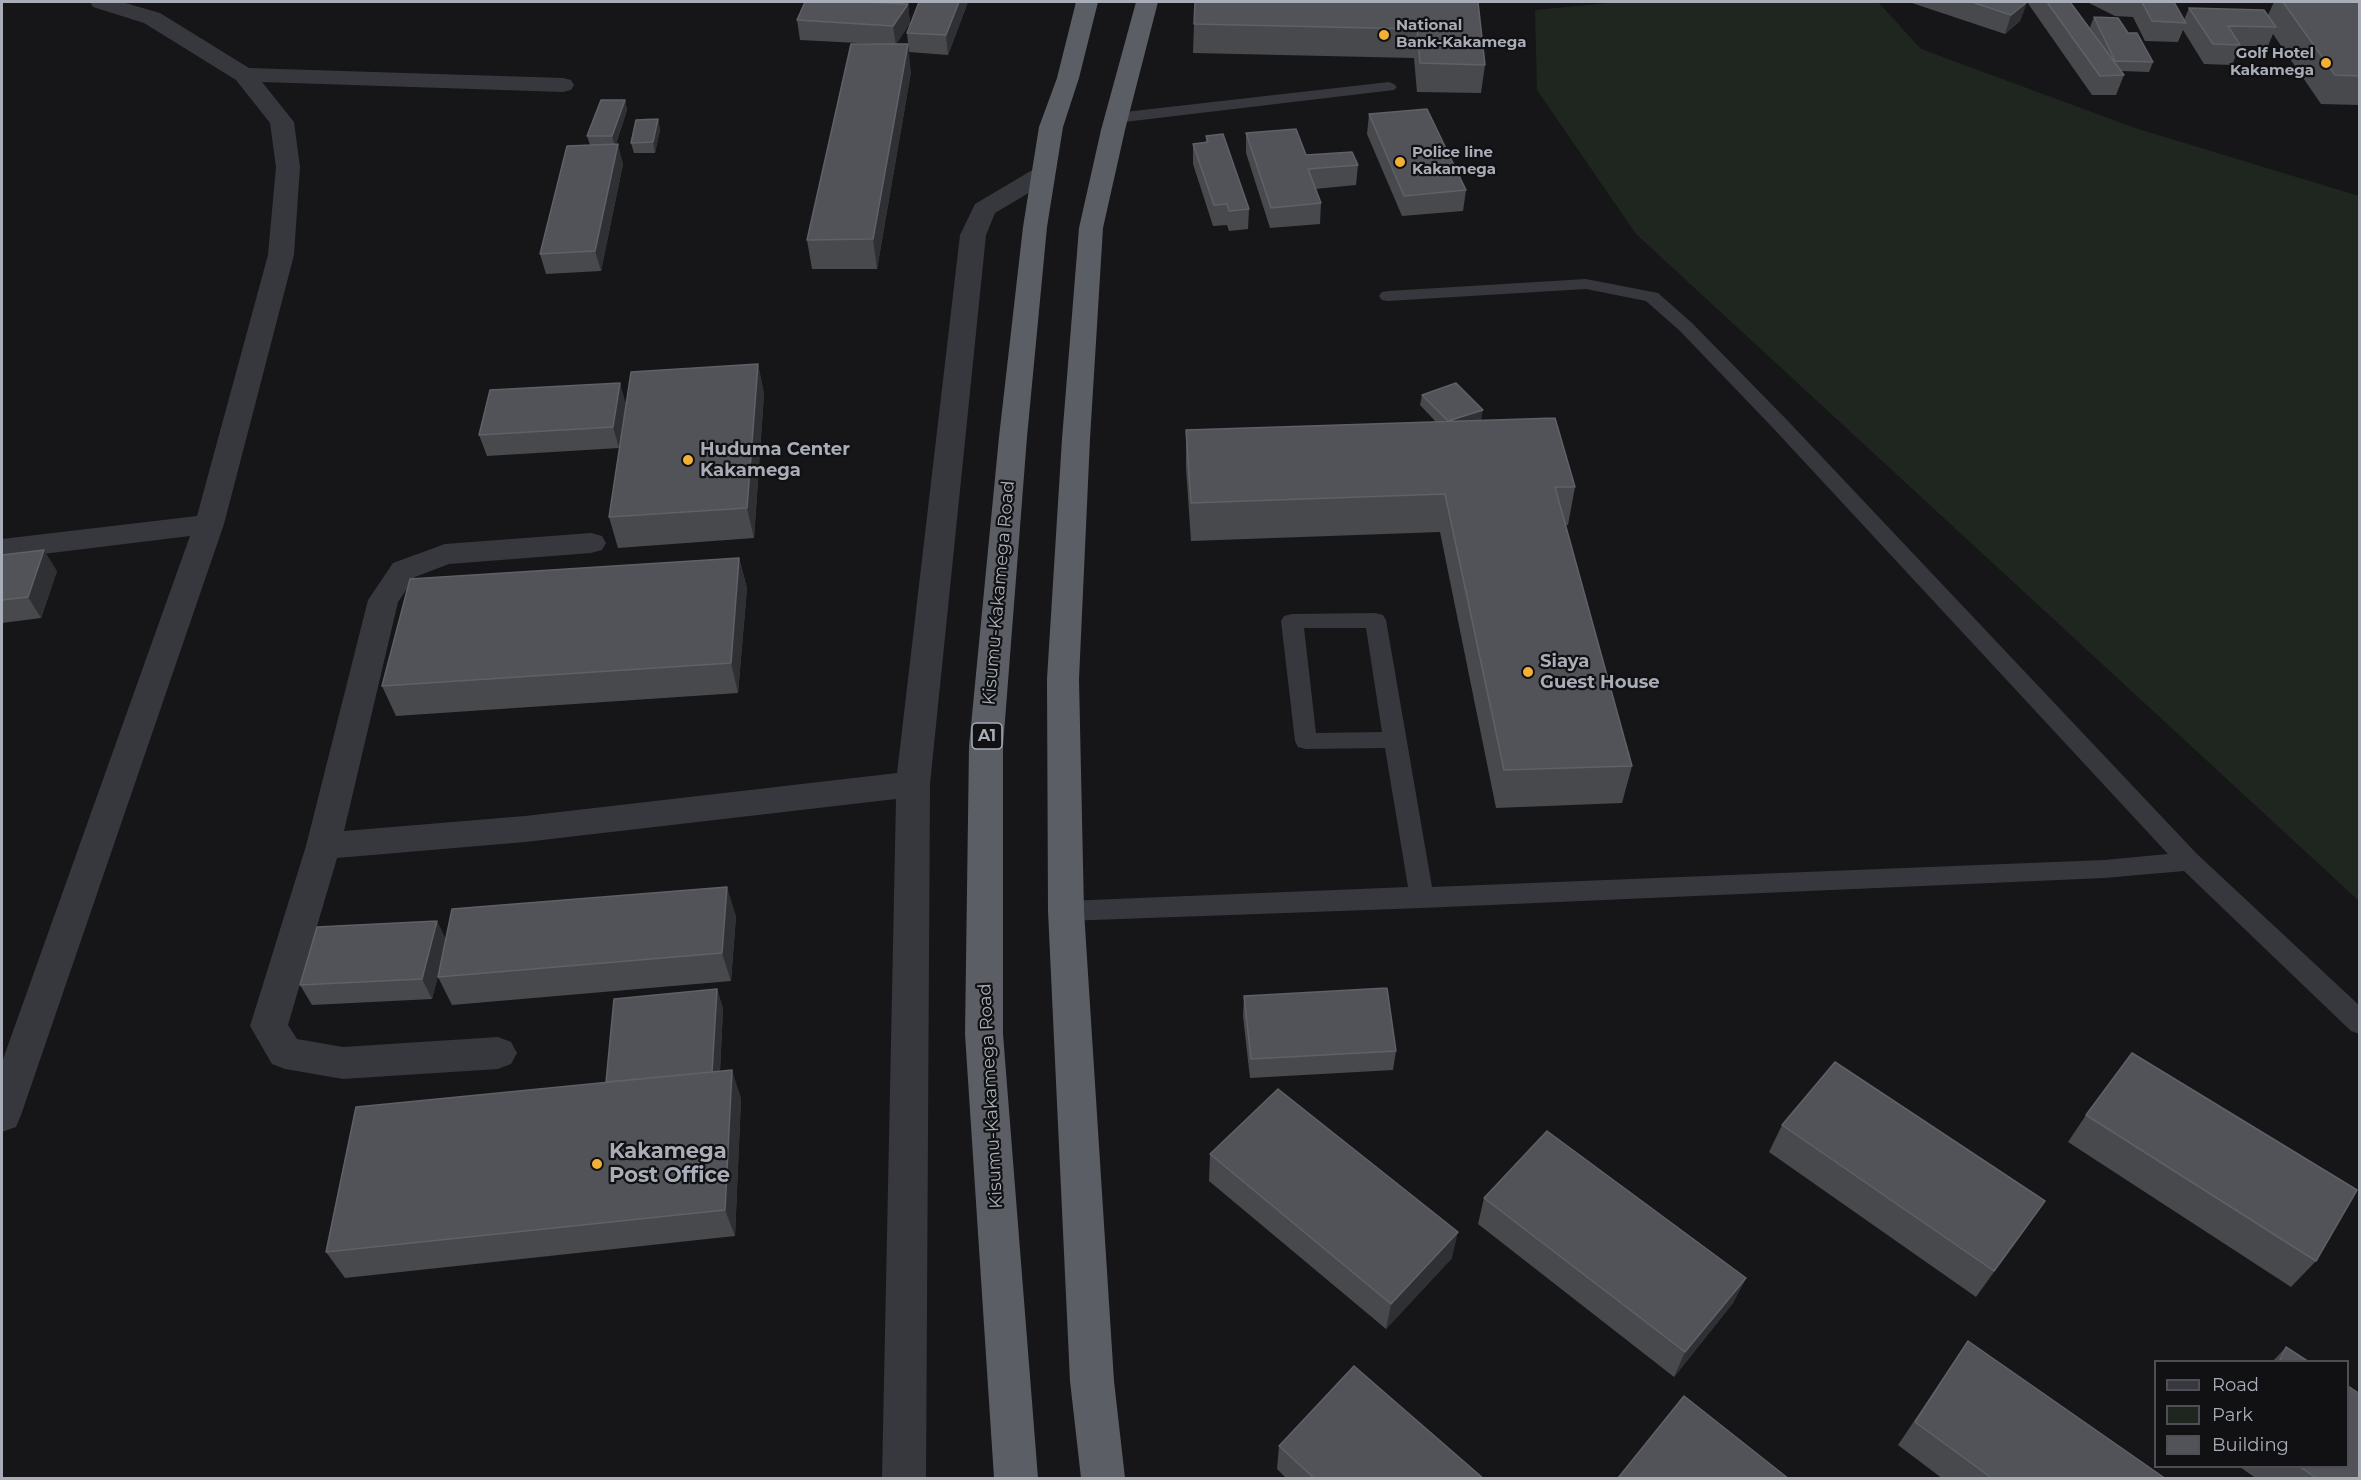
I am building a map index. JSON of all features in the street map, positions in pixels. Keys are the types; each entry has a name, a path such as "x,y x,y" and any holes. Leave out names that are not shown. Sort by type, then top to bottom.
{"highway":[{"name":"Kisumu-Kakamega Road","path":"1016,1479 984,1035 986,746 1013,437 1034,239 1051,127 1068,78 1088,2"},
{"path":"1103,1479 1092,1381 1066,911 1063,679 1090,228 1147,2"}],"street":[{"path":"2,1115 209,524 281,255 288,167 282,122 244,75 152,18 101,2"},
{"path":"244,75 563,85"},
{"path":"904,1479 913,784 973,235 984,209 1043,174"},
{"path":"2,549 209,524"},
{"path":"498,1053 343,1063 285,1053 268,1026 323,846 383,600 404,570 445,554 591,543"},
{"path":"323,846 536,828 913,784"}],"lane":[{"path":"1116,118 1389,87"},
{"path":"1388,296 1587,284 1652,297 1686,327 1780,424 2189,861 2360,1023"},
{"path":"1395,740 1306,741 1293,621 1375,620 1422,898"},
{"path":"1066,911 2092,869 2189,861"}],"green space":[{"path":"1621,2 1878,2 1921,49 2135,128 2359,196 2359,901 1636,234 1537,90 1535,10"}],"building":[{"path":"805,2 908,4 893,26 797,20"},
{"path":"919,2 959,2 946,35 907,33"},
{"path":"1195,2 1478,2 1485,65 1420,63 1417,29 1194,24"},
{"path":"1972,2 2027,2 2011,15"},
{"path":"2047,2 2070,2 2124,75 2100,76"},
{"path":"2142,2 2174,2 2186,23 2152,21"},
{"path":"2283,2 2360,2 2360,76 2335,75"},
{"path":"2189,8 2264,10 2276,27 2228,26 2240,45 2213,44"},
{"path":"2094,17 2118,18 2128,33 2137,33 2153,62 2115,61"},
{"path":"851,44 908,44 873,239 807,240"},
{"path":"601,100 625,100 612,136 587,136"},
{"path":"1427,109 1466,190 1404,196 1369,114"},
{"path":"658,119 653,142 631,143 636,120"},
{"path":"1296,129 1306,155 1352,152 1358,165 1308,169 1321,203 1271,208 1246,133"},
{"path":"1223,134 1249,209 1229,211 1227,204 1214,205 1193,144 1208,142 1206,136"},
{"path":"618,144 595,251 540,254 567,146"},
{"path":"758,364 747,508 609,517 631,372"},
{"path":"620,383 613,427 479,435 490,390"},
{"path":"1456,383 1483,410 1448,421 1422,395"},
{"name":"Siaya Guest House","path":"1555,418 1575,487 1555,487 1632,766 1504,770 1445,494 1191,503 1186,430"},
{"path":"44,550 28,597 2,600 2,555"},
{"path":"739,558 731,663 382,686 410,579"},
{"path":"727,887 722,953 438,977 452,909"},
{"path":"437,921 422,979 300,985 317,927"},
{"path":"1387,988 1396,1051 1251,1059 1244,996"},
{"path":"717,989 712,1072 606,1082 614,999"},
{"path":"2132,1053 2357,1190 2316,1261 2086,1115"},
{"path":"1835,1062 2045,1201 1994,1271 1782,1125"},
{"path":"732,1070 725,1210 326,1252 356,1107"},
{"path":"1278,1089 1458,1232 1391,1304 1210,1154"},
{"path":"1547,1131 1746,1278 1685,1352 1484,1198"},
{"path":"1968,1341 2166,1479 1993,1479 1915,1422"},
{"path":"2286,1347 2306,1360 2280,1360"},
{"path":"1354,1366 1484,1479 1315,1479 1279,1446"},
{"path":"2349,1387 2360,1394 2360,1479 2318,1479 2302,1468 2349,1468"},
{"path":"1684,1396 1789,1479 1619,1479"}],"place":[{"name":"National Bank-Kakamega","path":"1384,35"},
{"name":"Golf Hotel Kakamega","path":"2326,63"},
{"name":"Police line Kakamega","path":"1400,162"},
{"name":"Huduma Center Kakamega","path":"688,460"},
{"name":"Siaya Guest House","path":"1528,672"},
{"name":"Kakamega Post Office","path":"597,1164"}]}
